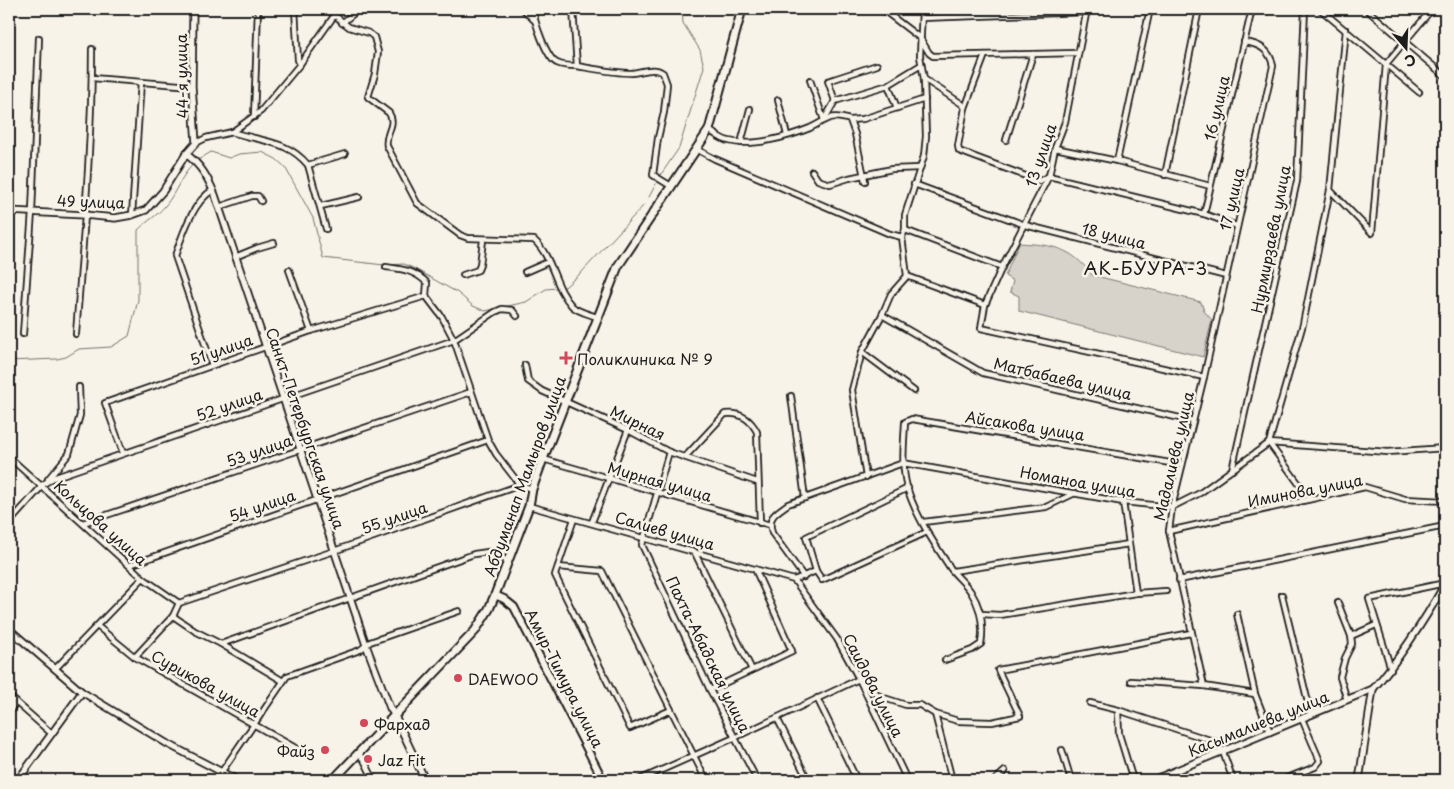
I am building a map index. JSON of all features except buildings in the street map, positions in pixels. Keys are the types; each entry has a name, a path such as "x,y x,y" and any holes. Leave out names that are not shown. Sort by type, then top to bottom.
{"main road":[{"name":"Абдуманап Мамыров улица","path":"333,780 475,631 489,609 529,506 532,489 543,459 618,266 709,130 742,9"},
{"name":"Амир-Тимура улица","path":"495,595 514,607 603,780"}],"street":[{"name":"44-я улица","path":"193,9 192,86 196,143"},
{"path":"254,117 258,9"},
{"path":"295,9 298,60 300,64"},
{"path":"327,9 342,23 369,33 374,37 378,52 375,74 368,97 392,117 393,122 386,142 387,146 417,203 460,235 468,238 483,240 534,240 548,262 562,291 573,306 597,317"},
{"path":"342,23 359,9"},
{"path":"523,9 534,21 553,61 562,65 612,72 631,73 656,69 663,73 668,84 653,174 671,186"},
{"path":"533,9 534,21"},
{"path":"575,9 577,66"},
{"path":"882,9 920,38 933,56 1078,53"},
{"path":"866,477 852,390 862,352 882,316 891,294 907,276 902,237 905,230 905,215 924,156 926,136 920,38 922,9"},
{"path":"1117,161 1150,9"},
{"path":"1165,175 1199,9"},
{"name":"16 улица","path":"1204,214 1252,9"},
{"name":"Нурмирзаева улица","path":"1232,471 1297,181 1305,9"},
{"path":"1320,9 1419,92"},
{"path":"1366,9 1445,76"},
{"path":"1330,190 1372,233 1386,64 1432,9"},
{"path":"922,18 1086,11"},
{"name":"13 улица","path":"1086,11 1065,122 1055,148 1050,176 1002,267 985,304 980,328 1204,377"},
{"path":"196,143 206,138 232,132 254,117 300,64 334,16"},
{"path":"1172,507 1200,493 1269,443 1303,324 1330,190 1346,30"},
{"path":"23,334 32,212 39,38"},
{"name":"17 улица","path":"1204,377 1273,66 1271,56 1265,49 1256,43 1244,42"},
{"path":"76,334 92,78 92,49"},
{"path":"1006,140 1033,54"},
{"path":"985,55 964,108 958,146 959,151 1039,181 1050,176 1204,214 1238,226"},
{"path":"835,101 828,81 877,65"},
{"path":"824,120 835,101 888,85 922,65"},
{"path":"92,78 192,86"},
{"path":"810,80 824,120"},
{"path":"924,80 962,104 964,108"},
{"path":"132,215 141,82"},
{"path":"888,85 897,108"},
{"path":"778,100 787,135"},
{"path":"709,130 727,141 741,144 764,141 809,128 824,120 838,116 850,120 863,119 925,100"},
{"path":"741,144 750,109"},
{"path":"850,120 865,174 865,181"},
{"path":"232,132 284,146 296,152 308,165 326,229"},
{"name":"49 улица","path":"9,211 114,218 146,210 164,191 186,154 196,143"},
{"path":"1055,148 1117,161 1210,186"},
{"path":"696,149 715,159 890,234 902,237"},
{"name":"Санкт-Петербургская улица","path":"186,154 201,168 213,190 366,645 390,708 424,780"},
{"path":"308,165 345,154"},
{"path":"812,171 818,180 830,184 892,169 920,168"},
{"name":"18 улица","path":"914,184 1024,225 1226,276"},
{"path":"212,365 175,256 195,209 205,195 213,190"},
{"path":"219,207 252,196 258,196 261,201"},
{"path":"321,206 359,197"},
{"path":"905,230 1002,267"},
{"path":"463,275 478,270 483,240"},
{"path":"235,257 252,249 274,244"},
{"path":"525,272 548,262"},
{"path":"386,267 410,270 427,283 426,296 442,317 454,340 488,440 496,454 520,485 532,489"},
{"path":"289,270 311,331"},
{"path":"907,276 985,304"},
{"name":"51 улица","path":"122,453 105,403 311,331 426,296"},
{"name":"52 улица","path":"42,485 53,478 122,453 454,340 502,309 512,310 517,316"},
{"name":"Матбабаева улица","path":"882,316 983,373 1193,421"},
{"path":"862,352 914,391"},
{"name":"Мирная","path":"525,366 528,381 542,391 628,430 669,452 757,482"},
{"name":"Мадалиева улица","path":"1204,377 1172,507 1169,531 1204,686"},
{"path":"9,523 60,467 69,454 80,416 79,387"},
{"name":"53 улица","path":"83,523 471,392"},
{"path":"791,396 805,498"},
{"path":"685,457 725,414 736,413 753,423 757,432 757,482 760,523"},
{"name":"Айсакова улица","path":"902,463 905,422 912,419 1182,465"},
{"path":"592,522 628,430"},
{"name":"54 улица","path":"130,565 488,440"},
{"path":"1269,443 1388,452 1445,448"},
{"path":"1269,443 1310,499"},
{"path":"646,538 669,452"},
{"name":"Кольцова улица","path":"9,457 143,578 179,603"},
{"name":"Мирная улица","path":"543,459 770,525"},
{"path":"804,577 772,533 770,525 773,515 788,504 902,463 908,488 927,532 953,571 971,592 981,614 983,633 981,644 972,650 945,660"},
{"name":"Номаноа улица","path":"902,463 1122,502 1172,507"},
{"name":"55 улица","path":"179,603 334,551 520,485"},
{"name":"Иминова улица","path":"1169,531 1365,487 1405,499 1445,501"},
{"path":"908,488 806,537 816,571 822,580 927,532"},
{"path":"923,522 1046,507 1075,493"},
{"path":"1122,502 1136,593"},
{"name":"Салиев улица","path":"529,506 574,519 592,522 794,580"},
{"path":"9,514 13,518"},
{"path":"574,519 555,576 630,728 671,710"},
{"path":"1179,580 1445,526"},
{"name":"Пахта-Абадская улица","path":"646,538 642,546 710,690 757,780"},
{"path":"953,571 1128,544"},
{"path":"222,644 474,554 488,552 508,562"},
{"path":"694,552 752,670"},
{"path":"558,567 602,571 706,780"},
{"path":"710,690 792,651 754,569"},
{"path":"794,580 816,571"},
{"path":"55,669 143,578"},
{"name":"Саидова улица","path":"794,580 838,639 859,678 907,780"},
{"path":"1391,669 1369,598 1445,584"},
{"path":"1360,780 1373,690 1391,669 1420,627 1445,584"},
{"path":"981,614 1000,615 1136,593 1166,591"},
{"path":"1282,595 1311,715"},
{"path":"135,657 173,616 179,603"},
{"path":"1338,604 1351,636 1352,644 1345,658 1340,677 1347,700"},
{"path":"216,780 287,676 360,650 370,642 458,611"},
{"path":"1236,614 1255,694 1270,732"},
{"path":"173,616 194,631 222,644 283,680"},
{"path":"1351,636 1376,625"},
{"name":"Сурикова улица","path":"97,626 135,657 306,754"},
{"path":"9,629 82,692 166,743 237,780"},
{"path":"639,780 777,718 859,678 881,697 906,705 920,705 935,714 958,721 992,722 1020,716 998,670 1191,633"},
{"path":"1130,681 1204,686 1255,694"},
{"name":"Касымалиева улица","path":"1153,780 1373,690"},
{"path":"18,780 82,692"},
{"path":"9,696 51,733"},
{"path":"817,698 857,780"},
{"path":"9,712 16,702"},
{"path":"1090,703 1118,710 1216,742 1223,752 1233,780"},
{"path":"1118,710 1119,734 1131,780"},
{"path":"935,714 952,780"},
{"path":"777,718 808,780"},
{"path":"1282,780 1315,767 1320,761 1302,719"},
{"path":"1062,750 1070,780"},
{"path":"358,754 364,760 374,780"},
{"path":"995,780 1005,771"},
{"path":"654,774 657,780"}],"shaded area":[{"path":"1019,243 1060,249 1077,258 1092,275 1201,302 1204,311 1212,320 1203,357 1019,311 1019,296 1010,292 1013,281 1005,276"}],"waterway":[{"path":"660,176 679,148 704,67 700,50 683,23 682,9"},
{"path":"198,160 211,152 229,158 239,154 262,152 276,159 285,167 313,218 323,258 384,265 404,264 458,293 473,306 485,311 499,308"},
{"path":"9,361 57,359 66,357 79,349 111,347 129,336 138,300 138,230 165,206 186,172 195,163"},
{"path":"649,197 656,184"},
{"path":"561,287 565,287 581,273 644,205"},
{"path":"503,307 526,302 546,289 557,288"}],"place":[{"name":"Поликлиника № 9","path":"566,358"},
{"name":"DAEWOO","path":"458,678"},
{"name":"Фархад","path":"364,723"},
{"name":"Файз","path":"325,750"},
{"name":"Jaz Fit","path":"368,759"}],"district":[{"name":"АК-БУУРА-3","path":"1146,267"}]}
